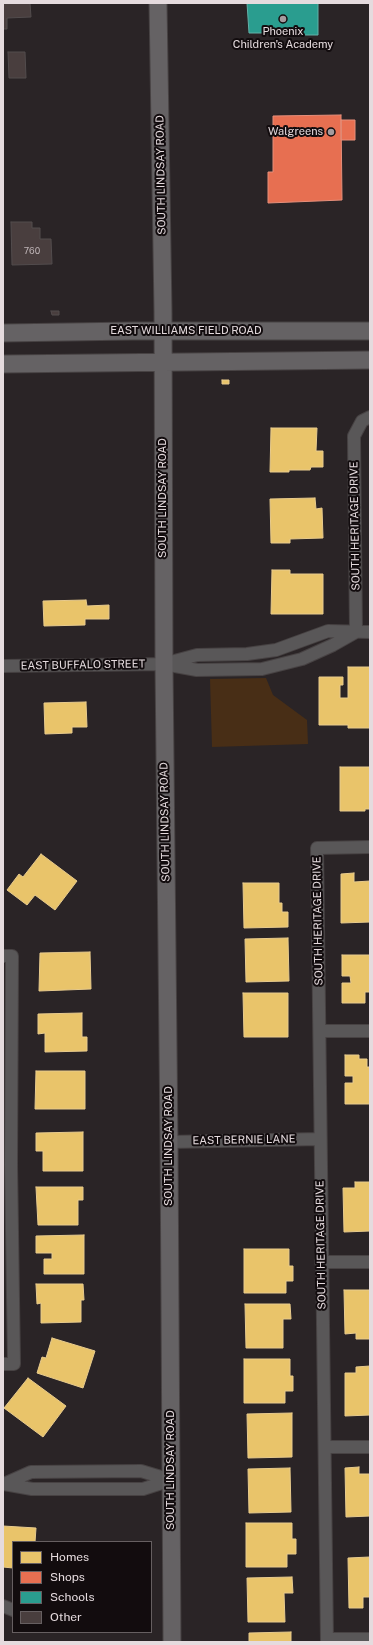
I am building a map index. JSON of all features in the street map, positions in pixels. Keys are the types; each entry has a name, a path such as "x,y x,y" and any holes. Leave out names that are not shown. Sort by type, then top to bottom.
{"main road":[{"name":"SOUTH LINDSAY ROAD","path":"158,3 163,331 164,664 172,1642"},
{"name":"EAST WILLIAMS FIELD ROAD","path":"3,333 370,330"},
{"path":"3,364 163,361 370,360"}],"street":[{"name":"SOUTH HERITAGE DRIVE","path":"356,632 354,436 366,419"},
{"name":"EAST BUFFALO STREET","path":"164,664 197,655 247,654 276,650 328,631 370,632"},
{"name":"EAST BUFFALO STREET","path":"3,666 164,664 197,670 262,669 302,659 333,645 356,632"},
{"name":"SOUTH HERITAGE DRIVE","path":"327,1641 326,1447 321,1262 320,1031 317,848 370,847"},
{"path":"8,956 8,1364"},
{"path":"320,1031 370,1031"},
{"name":"EAST BERNIE LANE","path":"169,1142 320,1139"},
{"path":"321,1262 370,1262"},
{"path":"326,1447 370,1447"},
{"path":"4,1484 31,1472 141,1471 171,1480"},
{"path":"4,1484 32,1489 143,1489 171,1480"},
{"path":"327,1641 370,1639"}],"shaded area":[{"path":"266,678 273,695 307,720 308,744 212,747 210,679"}],"building: Homes":[{"path":"222,380 229,380 229,384 222,384"},
{"path":"271,428 317,428 316,451 323,451 323,467 311,467 310,470 289,470 289,472 270,472"},
{"path":"315,498 316,509 322,508 323,538 290,539 290,543 271,543 270,499"},
{"path":"272,570 290,570 290,574 323,574 323,614 271,614"},
{"path":"86,600 87,606 109,605 109,619 85,619 85,625 44,626 43,601"},
{"path":"348,667 370,667 370,728 348,728 348,725 319,725 319,677 343,677 343,685 340,685 340,698 348,698"},
{"path":"86,702 87,727 72,727 72,733 45,734 44,703"},
{"path":"340,767 370,767 370,809 365,809 365,811 340,811"},
{"path":"41,854 77,881 55,910 35,895 27,905 7,890 19,874 23,877"},
{"path":"354,873 354,882 370,881 370,922 341,923 341,874"},
{"path":"243,883 279,883 279,903 282,903 282,912 288,912 288,927 244,928"},
{"path":"288,938 289,981 246,982 245,939"},
{"path":"90,952 91,989 39,991 40,953"},
{"path":"342,955 370,955 370,992 365,992 365,1003 342,1003 342,983 351,983 350,976 342,976"},
{"path":"243,993 288,993 288,1037 244,1037"},
{"path":"82,1013 82,1037 87,1037 87,1051 45,1052 45,1033 38,1034 38,1014"},
{"path":"345,1055 359,1055 359,1059 367,1059 367,1067 370,1067 370,1104 345,1104 345,1083 353,1083 353,1076 345,1076"},
{"path":"36,1071 85,1071 85,1109 35,1109"},
{"path":"83,1132 83,1171 43,1171 43,1151 36,1151 36,1133"},
{"path":"355,1182 370,1182 370,1231 344,1232 343,1188 355,1188"},
{"path":"36,1187 83,1187 83,1200 78,1200 78,1225 38,1225"},
{"path":"84,1235 84,1274 44,1274 44,1259 52,1259 52,1253 36,1253 36,1236"},
{"path":"244,1249 289,1249 289,1266 293,1266 293,1281 286,1281 286,1293 244,1293"},
{"path":"36,1284 83,1284 84,1300 81,1300 81,1322 41,1323 41,1303 37,1304"},
{"path":"344,1290 370,1290 370,1339 356,1339 356,1333 345,1334"},
{"path":"245,1304 290,1304 291,1319 283,1319 283,1348 246,1348"},
{"path":"52,1338 95,1351 83,1388 37,1373 42,1357 46,1358"},
{"path":"244,1359 290,1359 290,1376 293,1376 293,1391 285,1391 285,1403 244,1403"},
{"path":"370,1366 370,1415 345,1416 345,1373 356,1373 356,1367"},
{"path":"28,1378 66,1406 43,1437 4,1408"},
{"path":"292,1413 292,1457 248,1458 247,1414"},
{"path":"359,1467 359,1474 370,1474 370,1516 346,1517 345,1468"},
{"path":"290,1468 291,1512 249,1513 248,1469"},
{"path":"246,1523 292,1523 292,1539 296,1539 296,1554 287,1554 287,1567 246,1567"},
{"path":"3,1526 36,1528 35,1541 12,1541 12,1568 3,1567"},
{"path":"370,1557 370,1597 363,1597 363,1608 349,1608 348,1558"},
{"path":"292,1577 293,1593 284,1593 285,1622 248,1622 247,1578"},
{"path":"291,1632 291,1642 249,1642 249,1633"}],"building: Shops":[{"name":"Walgreens","path":"341,115 342,200 268,203 268,172 273,172 273,116"},
{"path":"341,120 355,120 355,140 341,140"}],"building: Schools":[{"name":"Phoenix Children's Academy","path":"247,3 318,3 318,35 304,35 304,33 249,33"}],"building: Other":[{"path":"3,3 30,3 31,17 7,18 7,29 3,29"},
{"path":"8,52 25,52 26,78 9,78"},
{"path":"11,222 32,222 32,228 40,228 40,239 51,239 52,264 12,265"},
{"path":"51,311 59,311 59,315 52,315"}],"place":[{"name":"Phoenix Children's Academy","path":"283,19"},
{"name":"Walgreens","path":"331,132"}]}
